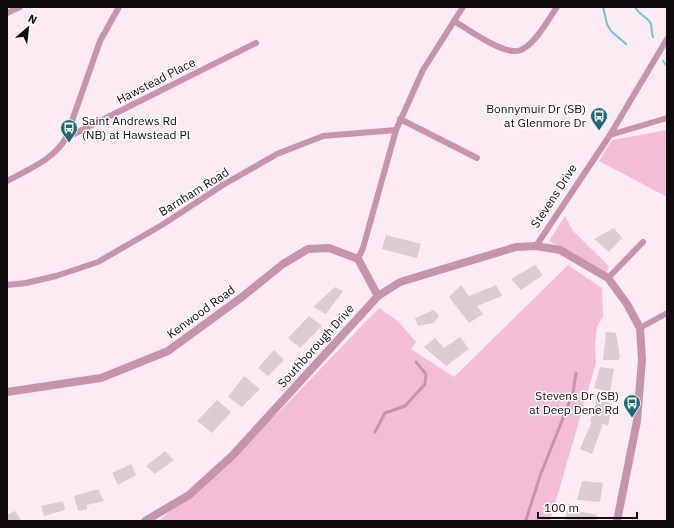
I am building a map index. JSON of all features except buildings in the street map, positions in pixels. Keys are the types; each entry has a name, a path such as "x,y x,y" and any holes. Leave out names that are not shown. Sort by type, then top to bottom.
{"street":[{"path":"7,13 20,7"},
{"path":"7,181 52,156 66,138 100,41 119,7"},
{"path":"378,296 358,259 368,233 400,119 423,70 463,7"},
{"path":"454,21 482,39 500,47 517,51 526,46 536,36 557,7"},
{"name":"Stevens Drive","path":"617,521 637,421 642,360 640,328 627,304 608,278 560,250 536,246 610,135 667,39"},
{"name":"Hawstead Place","path":"66,138 256,43"},
{"path":"610,135 667,118"},
{"path":"400,119 478,158"},
{"name":"Barnham Road","path":"7,286 56,276 98,262 162,225 277,154 323,136 396,130"},
{"path":"608,278 643,242"},
{"name":"Southborough Drive","path":"145,521 189,495 233,455 378,296 400,282 516,247 536,246"},
{"name":"Kenwood Road","path":"7,392 101,378 168,351 242,297 283,264 308,249 329,248 358,259"},
{"path":"640,328 667,313"}],"lane":[{"path":"375,432 385,413 405,406 425,384 426,374 416,362"},
{"path":"526,520 540,476 573,393 576,373"}],"shaded area":[{"path":"667,130 667,197 599,161 612,140"},
{"path":"565,216 573,231 609,266 606,273 549,241"},
{"path":"568,265 602,288 603,317 597,326 595,345 596,363 550,521 159,521 282,409 379,308 398,321 416,342 411,349 454,377"}],"waterway":[{"path":"603,7 607,24 611,31 626,44"},
{"path":"635,7 650,22 653,37"},
{"path":"663,61 667,66"}],"place":[{"name":"Bonnymuir Dr (SB) at Glenmore Dr","path":"599,131"},
{"name":"Saint Andrews Rd (NB) at Hawstead Pl","path":"69,143"},
{"name":"Stevens Dr (SB) at Deep Dene Rd","path":"632,418"}]}
